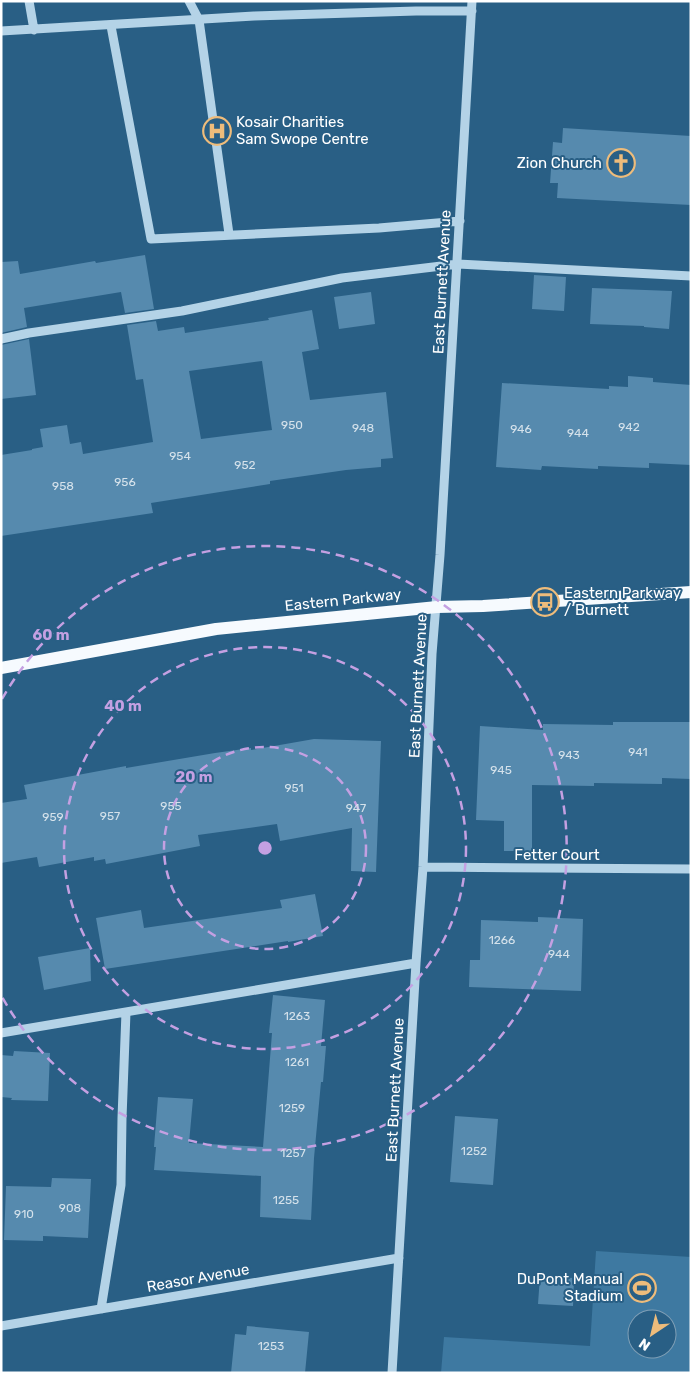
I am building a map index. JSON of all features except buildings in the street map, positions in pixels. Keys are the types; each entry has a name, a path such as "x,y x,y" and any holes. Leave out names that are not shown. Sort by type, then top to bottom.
{"main road":[{"name":"Eastern Parkway","path":"1,668 216,629 436,607 483,606 691,592"}],"street":[{"path":"29,1 34,30"},
{"path":"189,1 199,20 229,234"},
{"name":"East Burnett Avenue","path":"392,1373 423,867 432,654 458,264 472,1"},
{"path":"1,32 254,16 416,11 472,12"},
{"path":"111,26 151,239 379,228 460,221"},
{"path":"1,339 29,333 182,311 342,278 458,264 691,276"},
{"name":"Fetter Court","path":"423,867 691,869"},
{"path":"1,1033 416,963"},
{"path":"101,1309 121,1185 126,1012"},
{"name":"Reasor Avenue","path":"1,1326 399,1258"}],"shaded area":[{"name":"DuPont Manual Stadium","path":"596,1251 691,1257 691,1373 441,1373 444,1337 590,1346"}],"place":[{"name":"Kosair Charities Sam Swope Centre","path":"217,131"},
{"name":"Zion Church","path":"621,163"},
{"name":"Eastern Parkway / Burnett","path":"545,602"},
{"name":"DuPont Manual Stadium","path":"642,1288"}]}
